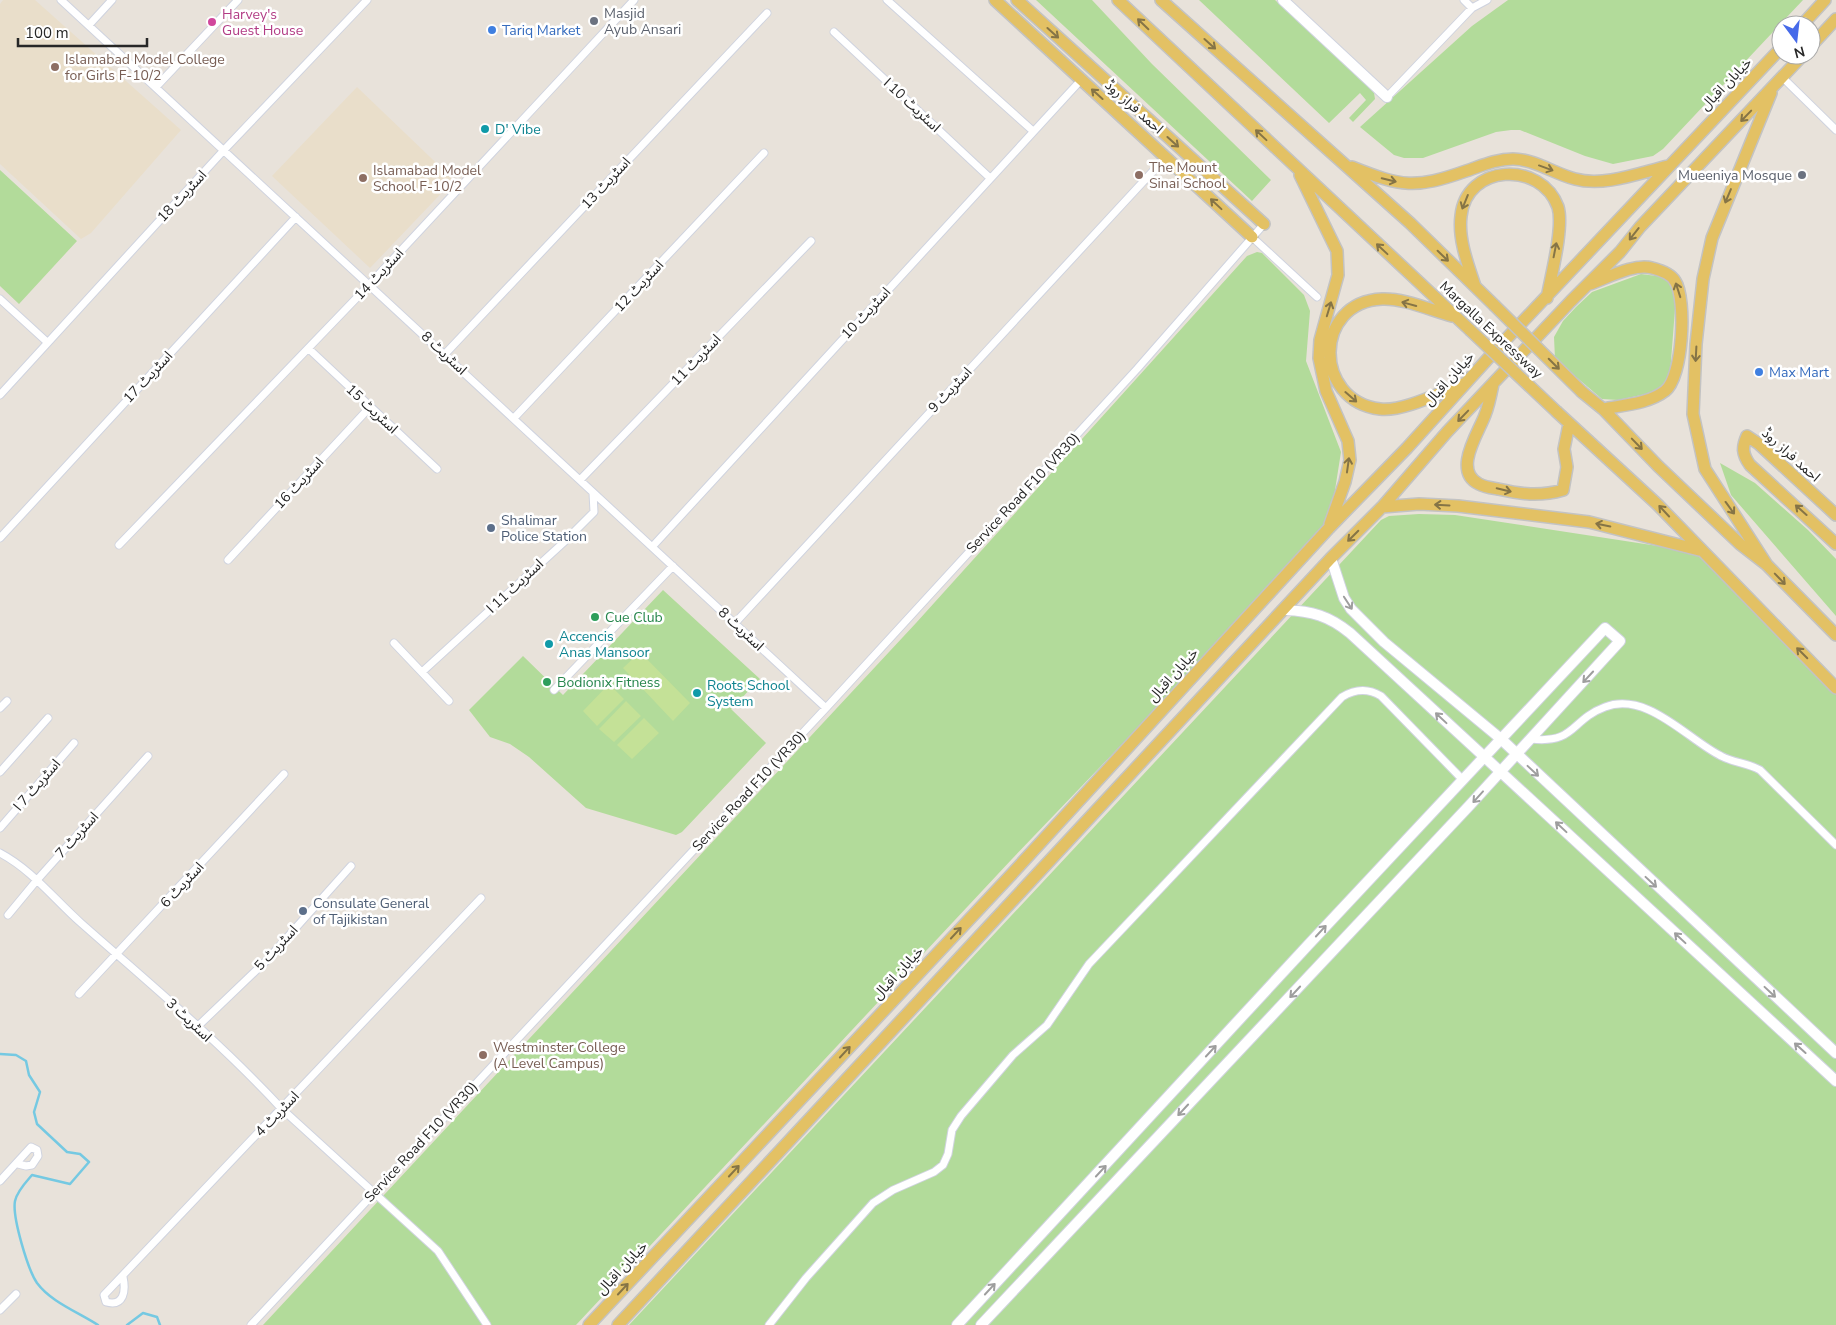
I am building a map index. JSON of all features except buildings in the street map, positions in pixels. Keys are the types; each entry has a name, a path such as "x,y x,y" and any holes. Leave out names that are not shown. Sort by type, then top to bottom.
{"main road":[{"name":"احمد فراز روڈ","path":"995,0 1252,238"},
{"name":"احمد فراز روڈ","path":"1017,0 1264,224"},
{"name":"Margalla Expressway","path":"1118,0 1569,424 1658,505 1836,688"},
{"name":"Margalla Expressway","path":"1161,0 1410,223 1582,392 1603,409"},
{"path":"1811,15 1825,0"},
{"path":"1821,35 1836,19"},
{"name":"خیابان اقبال","path":"589,1325 1010,876 1329,528 1407,448 1464,384 1771,58"},
{"path":"618,1325 1285,610 1331,558 1382,507 1447,432 1793,65"},
{"path":"1767,566 1753,540 1725,502 1705,469 1692,414 1697,334 1712,238 1774,87"},
{"path":"1343,164 1377,177 1409,185 1435,182 1495,161 1515,159 1575,179 1592,181 1618,178 1668,166"},
{"path":"1297,169 1315,208 1332,236 1337,251 1338,275 1320,340 1319,358 1326,391 1348,441 1350,460 1345,482 1329,528"},
{"path":"1476,288 1462,241 1460,215 1467,196 1482,180 1504,173 1514,173 1532,177 1548,190 1558,208 1560,227 1547,298"},
{"path":"1588,284 1639,268 1651,268 1668,274 1675,280 1681,296 1682,329 1675,376 1667,390 1653,399 1603,409"},
{"path":"1456,317 1396,301 1370,301 1354,306 1342,318 1334,330 1330,358 1334,374 1340,386 1352,400 1365,406 1382,409 1399,408 1464,384"},
{"path":"1494,383 1485,415 1473,438 1467,460 1470,474 1478,484 1513,493 1544,495 1563,490 1567,467 1564,449 1569,424"},
{"path":"1603,409 1658,466 1740,544 1767,566 1836,635"},
{"name":"احمد فراز روڈ","path":"1836,515 1759,444 1747,436 1742,446 1744,458 1836,544"},
{"path":"1382,507 1419,504 1458,506 1589,522 1701,551"}],"street":[{"name":"اسٹریٹ 8","path":"61,0 826,708"},
{"path":"89,25 112,0"},
{"path":"156,87 238,0"},
{"name":"اسٹریٹ 18","path":"0,395 224,150 367,0"},
{"name":"اسٹریٹ 14","path":"119,545 369,285 634,0"},
{"path":"887,0 1033,131"},
{"path":"1283,0 1387,98 1472,8 1487,0"},
{"path":"1464,0 1472,8"},
{"name":"اسٹریٹ 13","path":"444,354 767,13"},
{"name":"اسٹریٹ 10 ا","path":"834,32 990,178"},
{"path":"1782,77 1836,130"},
{"name":"اسٹریٹ 10","path":"652,547 1080,80"},
{"name":"اسٹریٹ 12","path":"514,418 764,153"},
{"name":"اسٹریٹ 9","path":"735,623 1166,157"},
{"name":"اسٹریٹ 17","path":"0,538 296,217"},
{"name":"Service Road F10 (VR30)","path":"251,1325 826,708 1137,369 1264,224"},
{"path":"1252,238 1317,297"},
{"name":"اسٹریٹ 11","path":"580,480 811,241"},
{"path":"0,299 47,342"},
{"name":"اسٹریٹ 15","path":"308,349 437,469"},
{"name":"اسٹریٹ 16","path":"228,560 370,407"},
{"name":"اسٹریٹ 11 ا","path":"422,672 563,543 594,512 593,493"},
{"path":"1331,558 1340,589 1350,609 1384,642 1501,739 1836,1053"},
{"path":"554,690 673,566"},
{"path":"1285,610 1318,613 1337,622 1836,1081"},
{"path":"957,1325 1605,628 1620,641 1500,773 982,1325"},
{"path":"394,644 448,701"},
{"path":"769,1325 806,1278 873,1203 893,1190 934,1172 943,1164 948,1154 952,1130 961,1116 1013,1055 1047,1025 1089,964 1342,697 1351,691 1373,691 1463,780"},
{"path":"0,708 7,701"},
{"path":"1531,739 1554,740 1563,736 1590,714 1606,706 1620,704 1644,708 1721,756 1751,764 1760,770 1836,846"},
{"path":"0,772 48,718"},
{"name":"اسٹریٹ 7 ا","path":"0,828 74,743"},
{"name":"اسٹریٹ 7","path":"8,916 37,880 148,756"},
{"name":"اسٹریٹ 6","path":"79,994 284,774"},
{"name":"اسٹریٹ 3","path":"0,853 37,880 262,1087 282,1109 438,1251 487,1325"},
{"name":"اسٹریٹ 5","path":"197,1027 267,960 350,866"},
{"name":"اسٹریٹ 4","path":"122,1278 125,1286 124,1297 116,1302 106,1302 104,1295 481,898"},
{"path":"0,1182 32,1147 36,1150 38,1156 32,1165 18,1164"},
{"path":"0,1310 16,1294"}],"shaded area":[{"name":"Islamabad Model College for Girls F-10/2","path":"3,0 35,0 181,130 91,233 81,239 0,164 0,4"},
{"name":"Islamabad Model School F-10/2","path":"357,87 454,180 370,268 272,176"}],"green space":[{"path":"1036,0 1092,0 1152,64 1271,180 1252,201"},
{"path":"1199,0 1275,0 1370,87 1375,99 1353,122 1349,118 1366,100 1360,93 1329,123"},
{"path":"1508,0 1803,0 1789,15 1771,15 1771,34 1663,149 1653,156 1613,164 1585,156 1520,130 1511,130 1496,132 1423,158 1404,158 1394,155 1360,127 1472,26"},
{"path":"0,170 77,241 19,304 0,286"},
{"path":"1257,252 1262,253 1304,295 1310,311 1306,361 1341,452 1329,528 1012,859 576,1325 263,1325 916,623 1247,256"},
{"path":"1641,274 1664,277 1671,282 1676,296 1670,374 1663,386 1651,393 1618,400 1602,399 1555,359 1554,337 1563,321 1592,292"},
{"path":"1720,463 1755,483 1808,530 1836,559 1836,616 1731,495"},
{"path":"1419,514 1455,515 1697,552 1836,682 1836,1325 629,1325 1381,520 1389,516"},
{"path":"663,590 760,679 731,709 766,743 682,832 676,835 586,808 529,757 510,744 490,737 469,710 523,656 563,695"},
{"path":"640,652 690,703 673,721 623,668"},
{"path":"609,684 624,699 597,726 583,711"},
{"path":"626,701 641,716 614,742 599,729"},
{"path":"644,718 659,733 632,759 617,745"}],"waterway":[{"path":"0,1054 16,1055 26,1061 29,1075 40,1092 34,1112 37,1124 67,1152 80,1154 89,1162 70,1184 32,1175 18,1194 15,1201 15,1209 29,1267 37,1283 57,1301 98,1325"},
{"path":"127,1325 143,1313 157,1317 160,1325"}],"place":[{"name":"Masjid Ayub Ansari","path":"594,21"},
{"name":"Harvey's Guest House","path":"212,22"},
{"name":"Tariq Market","path":"492,30"},
{"name":"Islamabad Model College for Girls F-10/2","path":"55,67"},
{"name":"D' Vibe","path":"485,129"},
{"name":"The Mount Sinai School","path":"1139,175"},
{"name":"Mueeniya Mosque","path":"1802,175"},
{"name":"Islamabad Model School F-10/2","path":"363,178"},
{"name":"Max Mart","path":"1759,372"},
{"name":"Shalimar Police Station","path":"491,528"},
{"name":"Cue Club","path":"595,617"},
{"name":"Accencis Anas Mansoor","path":"549,644"},
{"name":"Bodionix Fitness","path":"547,682"},
{"name":"Roots School System","path":"697,693"},
{"name":"Consulate General of Tajikistan","path":"303,911"},
{"name":"Westminster College (A Level Campus)","path":"483,1055"}]}
